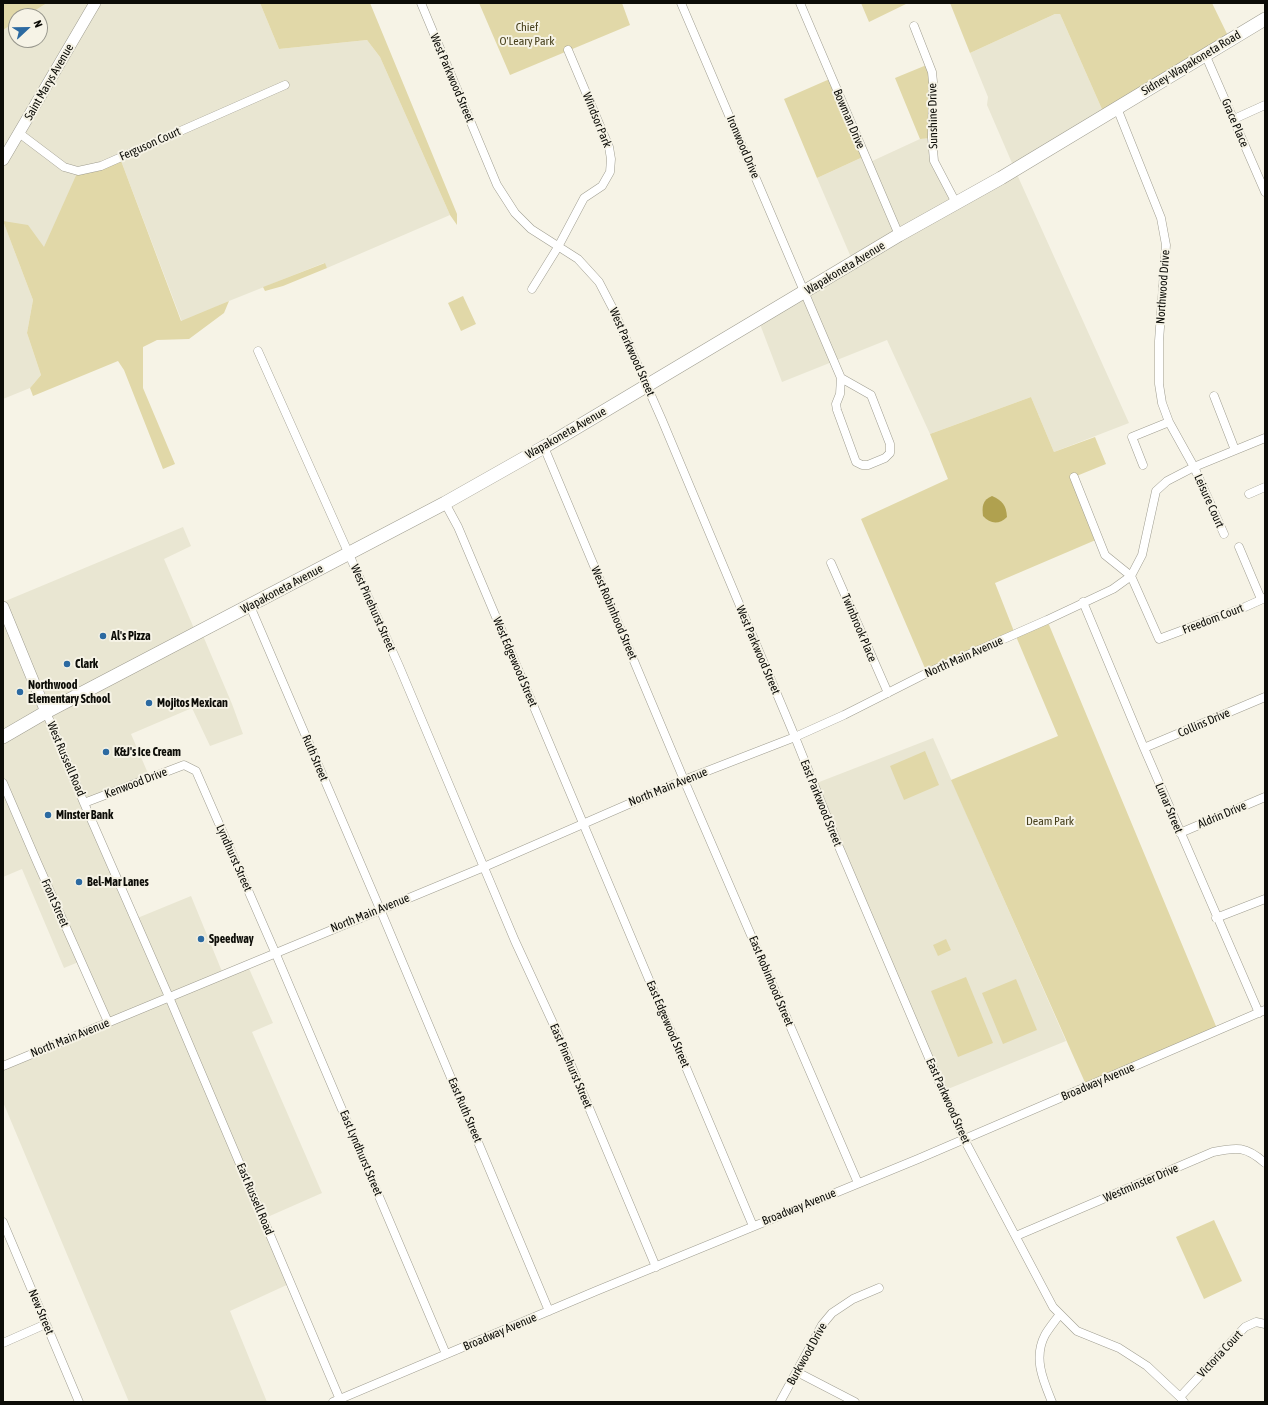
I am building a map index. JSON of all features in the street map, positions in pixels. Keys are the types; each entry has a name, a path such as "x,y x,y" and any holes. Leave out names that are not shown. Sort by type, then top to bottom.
{"main road":[{"name":"Saint Marys Avenue","path":"3,160 95,3"},
{"name":"Sidney-Wapakoneta Road","path":"1117,108 1265,19"},
{"name":"Wapakoneta Avenue","path":"3,737 46,712 444,503 544,447 804,291 899,235 1001,178 1117,108"},
{"name":"West Russell Road","path":"3,607 46,712"}],"street":[{"name":"West Parkwood Street","path":"421,3 497,185 515,213 531,229 578,259 599,282 647,386 794,736"},
{"name":"Ironwood Drive","path":"681,3 841,378"},
{"name":"Bowman Drive","path":"800,3 899,235"},
{"name":"Sunshine Drive","path":"914,26 932,72 932,138 934,161 956,203"},
{"name":"Windsor Park","path":"532,289 558,247 584,198 602,186 610,172 611,159 609,147 568,50"},
{"name":"Grace Place","path":"1205,54 1265,192"},
{"name":"Ferguson Court","path":"19,133 64,167 78,171 101,166 285,85"},
{"path":"1234,119 1265,105"},
{"name":"Northwood Drive","path":"1117,108 1161,218 1166,245 1159,341 1159,384 1162,403 1170,422 1194,467"},
{"name":"West Pinehurst Street","path":"258,351 399,666 484,867"},
{"path":"841,378 871,395 890,444 890,453 885,458 868,465 862,465 856,462 837,410 836,404 840,394 841,378"},
{"path":"1214,396 1235,450"},
{"path":"1143,465 1132,437 1170,422"},
{"name":"North Main Avenue","path":"3,1066 275,952 484,867 582,823 684,780 844,715 888,693 932,674 1113,589 1131,576 1142,555 1156,492 1167,481 1194,467 1265,438"},
{"name":"West Robinhood Street","path":"544,447 684,780"},
{"name":"Leisure Court","path":"1194,467 1224,534"},
{"path":"1074,477 1105,555 1131,576"},
{"path":"1249,494 1265,487"},
{"name":"West Edgewood Street","path":"444,503 458,527 582,823"},
{"path":"1239,547 1263,599"},
{"name":"Twinbrook Place","path":"831,563 888,693"},
{"name":"Freedom Court","path":"1131,576 1160,639 1263,599"},
{"name":"Lunar Street","path":"1083,602 1216,918 1262,1012"},
{"name":"Ruth Street","path":"250,606 380,909"},
{"name":"Collins Drive","path":"1144,748 1265,697"},
{"name":"West Russell Road","path":"46,712 169,997"},
{"name":"East Parkwood Street","path":"794,736 900,991 964,1139 1053,1307 1077,1331 1119,1348 1147,1366 1182,1399"},
{"name":"Kenwood Drive","path":"84,803 184,765 188,767"},
{"name":"Lyndhurst Street","path":"188,767 196,770 275,952"},
{"name":"East Robinhood Street","path":"684,780 858,1183"},
{"name":"Front Street","path":"3,783 108,1022"},
{"name":"Aldrin Drive","path":"1180,833 1265,797"},
{"name":"East Edgewood Street","path":"582,823 753,1226"},
{"name":"East Pinehurst Street","path":"484,867 515,941 558,1034 656,1267"},
{"path":"1216,918 1265,899"},
{"name":"East Ruth Street","path":"380,909 549,1311"},
{"name":"East Lyndhurst Street","path":"275,952 446,1354"},
{"name":"East Russell Road","path":"169,997 338,1401"},
{"name":"Broadway Avenue","path":"338,1401 596,1291 964,1139 1262,1012"},
{"name":"Westminster Drive","path":"1016,1236 1213,1152 1233,1148 1239,1149 1253,1153 1265,1163"},
{"name":"New Street","path":"3,1222 79,1402"},
{"name":"Burkwood Drive","path":"780,1402 822,1325 832,1313 853,1299 880,1288"},
{"path":"1052,1402 1039,1364 1039,1350 1045,1335 1060,1314"},
{"name":"Victoria Court","path":"1182,1399 1245,1327 1256,1322 1265,1324"},
{"path":"3,1343 46,1324"},
{"path":"797,1372 855,1402"}],"shaded area":[{"path":"47,3 260,3 279,49 367,40 380,57 450,215 327,268 324,263 229,301 182,322 120,158 44,248 3,221 3,30 8,27 8,48 48,48 48,8 39,8"},
{"path":"1055,14 1060,14 1105,116 1015,170 987,105 988,97 970,53"},
{"path":"932,138 934,161 956,203 1015,170 1129,423 1054,452 1031,397 930,434 887,340 782,382 758,319 853,262 817,178 865,156 868,163 920,139"},
{"path":"3,221 33,300 27,333 41,375 30,388 3,399"},
{"path":"992,496 999,500 1006,509 1007,517 1004,520 992,522 983,516 983,504"},
{"path":"183,527 191,546 164,559 196,633 201,631 243,734 210,746 192,708 131,734 150,778 85,803 135,919 191,896 223,974 247,964 273,1023 252,1032 322,1193 263,1219 291,1283 230,1311 267,1402 129,1402 3,1102 3,1066 108,1023 81,961 64,968 22,869 3,877 3,602"},
{"path":"933,738 1066,1041 943,1091 814,784"}],"green space":[{"path":"3,3 47,3 39,8 8,8 8,27 3,30"},
{"path":"260,3 370,3 457,214 457,225 450,215 380,57 367,40 279,49"},
{"name":"Chief O'Leary Park","path":"479,3 622,3 630,25 510,75"},
{"path":"861,3 908,3 869,22"},
{"path":"950,3 1212,3 1230,40 1105,116 1060,14 1055,14 970,53"},
{"path":"929,64 932,138 920,139 895,78"},
{"path":"832,78 865,156 817,178 784,99"},
{"path":"120,158 181,321 229,301 224,313 189,339 157,340 143,347 143,388 175,464 163,469 124,370 118,361 33,396 30,388 41,375 27,333 33,300 3,221 28,225 44,247 78,171"},
{"path":"325,263 327,268 283,286 265,291 263,287"},
{"path":"463,296 476,324 461,331 448,303"},
{"path":"1031,397 1054,452 1095,437 1106,464 1074,477 1098,539 995,583 1015,634 927,673 861,519 948,479 930,434"},
{"name":"Deam Park","path":"1047,620 1218,1031 1087,1087 951,780 1058,736 1015,634"},
{"path":"925,751 939,785 904,800 890,766"},
{"path":"946,939 951,950 938,956 933,945"},
{"path":"966,977 993,1043 958,1057 931,991"},
{"path":"1016,979 1037,1030 1003,1044 982,993"},
{"path":"1214,1220 1242,1281 1204,1299 1176,1237"}],"place":[{"name":"Al's Pizza","path":"103,636"},
{"name":"Clark","path":"67,664"},
{"name":"Northwood Elementary School","path":"20,692"},
{"name":"Mojitos Mexican","path":"149,703"},
{"name":"K&J's Ice Cream","path":"106,752"},
{"name":"Minster Bank","path":"48,815"},
{"name":"Bel-Mar Lanes","path":"79,882"},
{"name":"Speedway","path":"201,939"}]}
